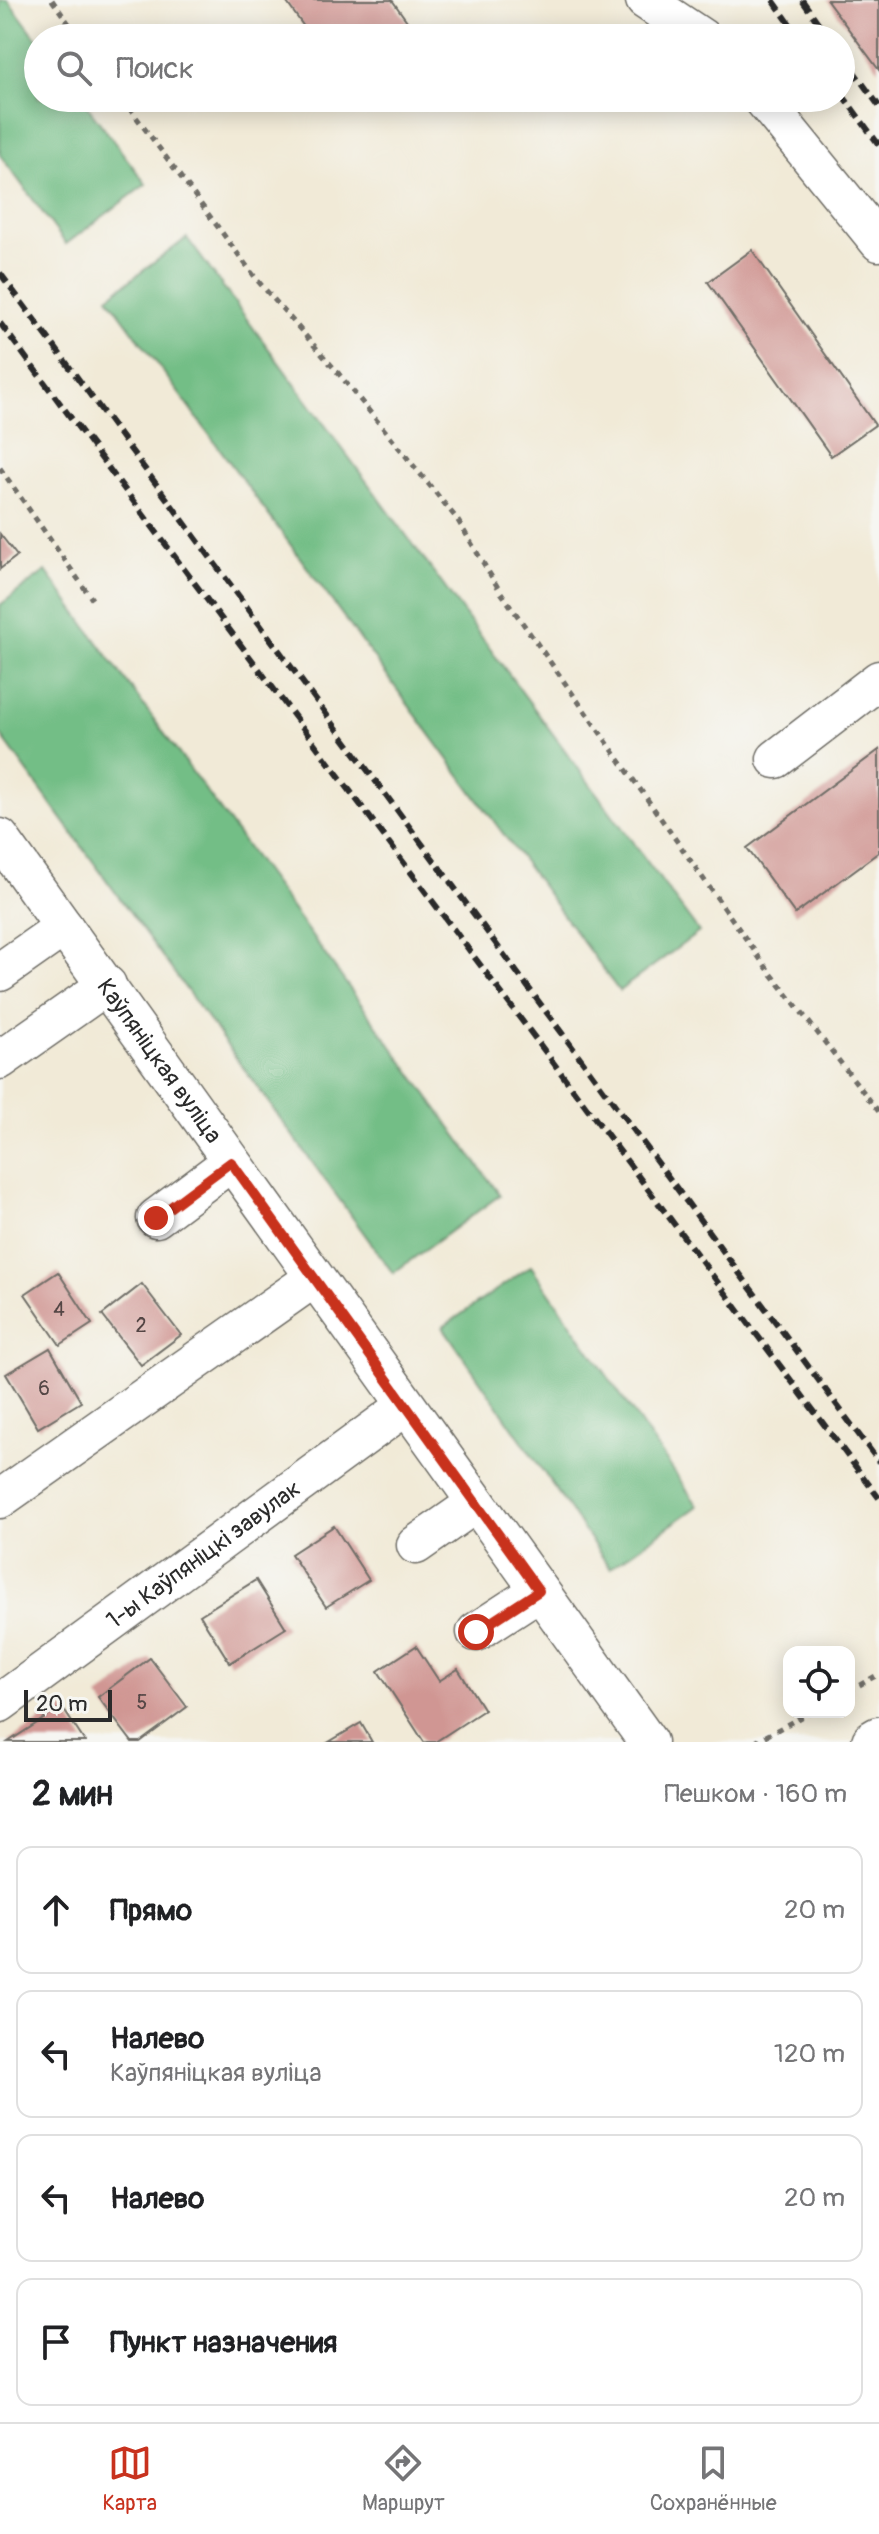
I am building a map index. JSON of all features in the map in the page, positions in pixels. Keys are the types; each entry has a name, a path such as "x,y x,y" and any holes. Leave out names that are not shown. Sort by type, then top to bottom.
{"street":[{"path":"645,0 681,24"},
{"path":"773,112 879,242"},
{"path":"776,759 879,680"},
{"name":"Каўпяніцкая вуліца","path":"0,838 637,1728"},
{"path":"0,972 64,927"},
{"path":"0,1060 107,985"},
{"path":"156,1218 231,1162"},
{"path":"0,1499 314,1278"},
{"name":"1-ы Каўпяніцкі завулак","path":"0,1703 406,1406"},
{"path":"416,1545 476,1503"},
{"path":"476,1632 539,1591"}],"path":[{"path":"52,0 69,24"},
{"path":"132,112 258,281 457,519 500,591 763,963 879,1112"},
{"path":"0,468 92,599"},
{"path":"855,1688 879,1674"},
{"path":"755,1742 799,1718"}],"green space":[{"path":"0,0 8,0 26,24 24,112 92,112 146,184 66,244 0,155"},
{"path":"187,238 699,932 619,991 108,297"},
{"path":"46,571 500,1195 393,1273 0,734 0,605"},
{"path":"531,1266 698,1506 610,1568 443,1327"}],"building":[{"path":"285,0 392,0 409,24 302,24"},
{"path":"827,0 879,0 879,70 855,38 855,24 845,24"},
{"path":"752,250 875,425 831,456 708,282"},
{"path":"0,534 17,556 0,569"},
{"path":"879,750 879,852 795,914 747,848"},
{"path":"58,1272 92,1324 60,1345 25,1294"},
{"path":"142,1284 181,1335 141,1365 102,1315"},
{"path":"50,1348 81,1402 38,1428 6,1374"},
{"path":"334,1526 369,1580 326,1607 291,1554"},
{"path":"256,1580 286,1628 230,1663 200,1615"},
{"path":"416,1646 439,1681 458,1669 484,1710 435,1742 424,1742 378,1671"},
{"path":"150,1658 187,1707 140,1742 132,1742 98,1697"},
{"path":"62,1707 85,1742 8,1742"},
{"path":"361,1723 372,1742 329,1742"}],"railway":[{"path":"773,0 790,24"},
{"path":"802,0 819,24"},
{"path":"855,73 879,106"},
{"path":"855,112 879,145"},
{"path":"0,273 879,1462"},
{"path":"0,323 879,1498"}],"route":[{"path":"156,1218 231,1162 539,1591 476,1632"}]}
